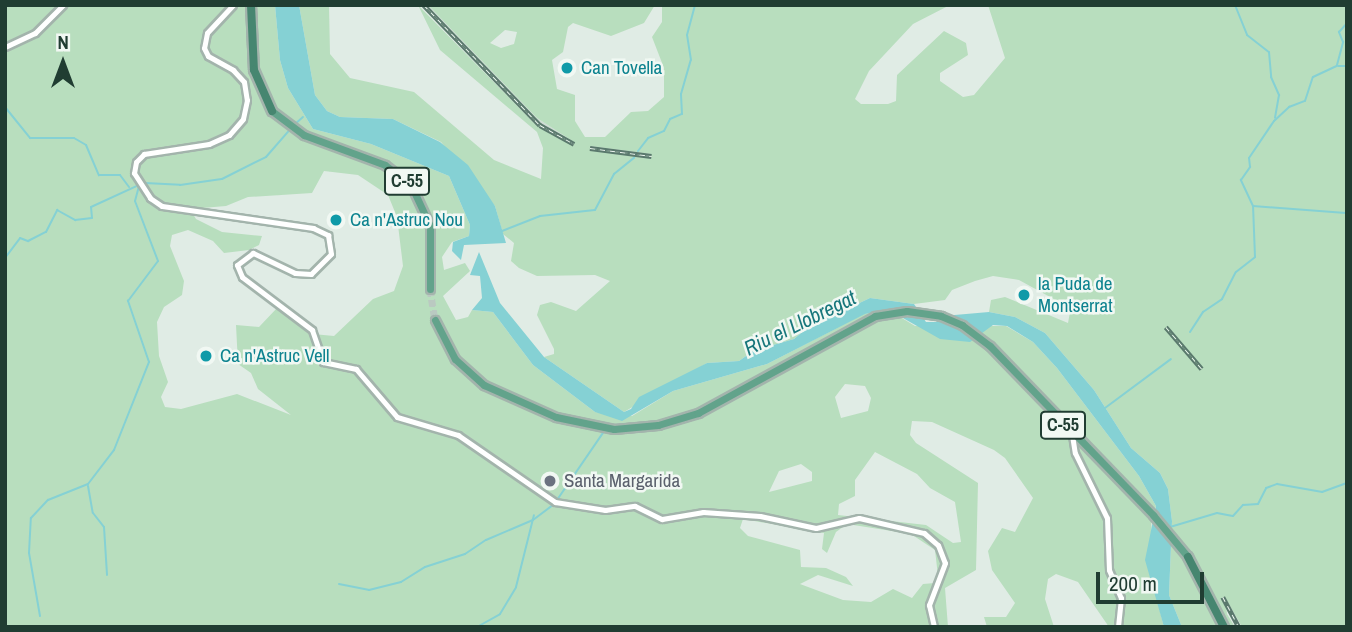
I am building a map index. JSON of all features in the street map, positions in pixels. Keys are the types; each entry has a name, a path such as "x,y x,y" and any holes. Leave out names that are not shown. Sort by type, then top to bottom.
{"highway":[{"name":"C-55","path":"251,5 254,70 259,89 275,113"},
{"name":"C-55","path":"1186,555 1222,627"}],"main road":[{"name":"C-55","path":"275,113 304,135 385,165 411,185 430,226 430,289"},
{"name":"C-55","path":"435,320 446,346 470,375 538,410 590,426 647,427 711,407 836,333 890,312 922,312 941,316 962,325 989,346 1139,502 1186,555"}],"street":[{"path":"5,47 35,33 63,5"},
{"path":"233,5 207,33 204,48 208,56 233,70 244,82 247,100 243,119 229,135 209,144 144,154 135,164 134,173 149,196 163,205 326,233 332,251 311,274 295,273 253,253 239,261 239,272 312,330 323,362 359,371 397,416 458,435 556,502 605,510 635,506 659,519 703,512 760,516 819,528 859,518 920,532 938,544 945,563 929,605 933,627"},
{"path":"1072,435 1075,453 1107,518 1109,570 1121,598 1118,627"}],"shaded area":[{"path":"421,5 428,5 537,118 574,142 573,147 534,123"},
{"path":"590,146 652,154 651,157 590,149"}],"green space":[{"path":"5,5 275,5 280,60 288,88 313,129 371,144 449,176 470,225 469,236 452,242 442,257 444,270 465,263 470,271 443,296 456,320 468,317 472,310 493,312 533,365 595,412 632,416 673,391 767,364 864,314 887,309 915,326 1006,326 1033,342 1057,368 1139,476 1156,506 1151,520 1156,596 1164,627 1109,627 1078,582 1056,574 1048,579 1045,599 1054,627 987,627 984,617 1006,617 1015,603 992,570 988,551 1002,528 1015,532 1033,498 1005,458 994,450 932,422 912,421 910,435 916,443 978,483 976,570 945,588 948,627 5,627","holes":["324,171 358,175 388,195 397,217 403,266 394,291 373,299 334,336 313,334 277,308 259,327 236,325 238,364 251,373 258,389 291,415 237,394 181,409 165,407 161,397 168,382 159,356 157,322 164,307 182,295 184,281 170,246 172,235 188,230 213,241 224,253 249,250 259,245 262,236 222,232 196,219 190,209 226,206 248,197 312,193","845,384 865,386 871,398 868,411 841,418 835,397","875,452 917,474 930,488 955,502 961,542 953,543 926,525 838,515 839,504 855,496 855,480","801,464 812,472 812,481 769,492 779,471","743,519 824,533 822,549 827,553 836,532 847,524 911,534 935,550 938,576 935,583 923,584 912,598 893,589 871,602 843,600 800,584 818,575 853,586 846,577 826,568 801,567 800,550 748,536 740,528"]},
{"path":"299,5 329,5 330,54 350,78 414,92 494,160 541,179 543,148 537,132 440,50 418,5 534,123 573,146 574,142 537,118 428,5 655,5 644,23 611,36 573,23 568,27 563,52 552,60 557,89 575,95 575,121 585,137 605,137 631,112 648,111 664,97 664,68 652,37 662,22 662,5 950,5 913,24 869,71 855,99 861,104 888,104 896,101 897,75 944,31 966,43 968,55 940,73 940,81 963,97 974,95 1005,58 988,5 1347,5 1347,627 1242,627 1225,597 1227,614 1235,627 1182,627 1169,595 1172,521 1168,489 1160,473 1131,448 1094,390 1045,333 1015,317 989,312 991,300 1005,297 1068,323 1070,312 1061,303 1019,280 993,276 952,290 945,300 914,304 870,298 807,328 794,339 753,351 739,361 707,363 624,412 544,357 554,354 554,349 537,315 540,305 551,302 576,311 610,281 595,275 537,276 519,268 511,261 514,243 503,234 495,206 441,142 393,119 340,117 327,111 315,95","holes":["505,30 517,32 514,44 501,48 490,43","591,146 651,154 651,157 590,149"]}],"water":[{"path":"275,5 299,5 315,95 327,111 340,117 393,119 440,142 468,165 495,206 506,243 464,245 461,260 452,251 453,242 469,236 470,225 449,176 371,144 313,129 288,88 280,60"},
{"path":"479,252 500,303 544,357 624,412 631,409 639,397 707,363 739,361 753,351 794,339 807,328 870,298 914,304 926,322 936,322 943,316 989,312 1015,317 1045,333 1094,390 1131,448 1160,473 1168,489 1172,521 1169,595 1182,627 1164,627 1145,560 1156,506 1139,476 1057,368 1033,342 1007,326 993,325 970,342 940,339 887,309 865,314 767,364 673,391 622,421 595,412 533,365 493,312 472,310 482,298 480,276 470,275"}],"waterway":[{"path":"638,151 648,138 664,131 670,119 682,114 681,94 691,60 687,35 695,5"},
{"path":"1235,5 1247,35 1269,52 1271,77 1279,95 1275,118"},
{"path":"1337,65 1343,42 1339,32 1347,23"},
{"path":"1190,332 1203,312 1222,299 1236,272 1255,257 1253,206 1241,180 1250,167 1249,158 1274,121 1289,107 1305,101 1313,77 1337,66"},
{"path":"1338,66 1347,66"},
{"path":"5,107 30,138 74,138 86,145 99,175 120,175 129,187"},
{"path":"294,125 303,117"},
{"path":"145,183 180,185 222,179 266,157 290,129"},
{"path":"502,231 540,216 595,210 614,174 634,158"},
{"path":"5,258 20,238 28,241 46,232 57,210 75,220 92,218 91,207 139,185"},
{"path":"40,616 29,553 31,518 48,500 88,484 114,450 149,362 128,301 158,261 135,201 139,186"},
{"path":"1253,206 1346,213"},
{"path":"1105,408 1171,359"},
{"path":"557,500 605,430"},
{"path":"1170,527 1217,513 1233,516 1243,505 1258,504 1266,488 1277,484 1322,492 1347,483"},
{"path":"88,486 93,513 104,527 107,575"},
{"path":"339,584 369,590 401,582 425,567 465,554 486,540 533,520 554,504"},
{"path":"477,627 500,614 516,587 534,515"}],"tunnel":[{"path":"430,289 435,320"}],"railway":[{"path":"424,5 540,125 574,144"},
{"path":"590,148 651,156"},
{"path":"1166,327 1202,369"},
{"path":"1223,597 1239,627"}],"place":[{"name":"Can Tovella","path":"567,68"},
{"name":"Ca n'Astruc Nou","path":"336,220"},
{"name":"la Puda de Montserrat","path":"1024,295"},
{"name":"Ca n'Astruc Vell","path":"206,356"},
{"name":"Santa Margarida","path":"550,481"}],"water label":[{"name":"Riu el Llobregat","path":"800,323"}]}
